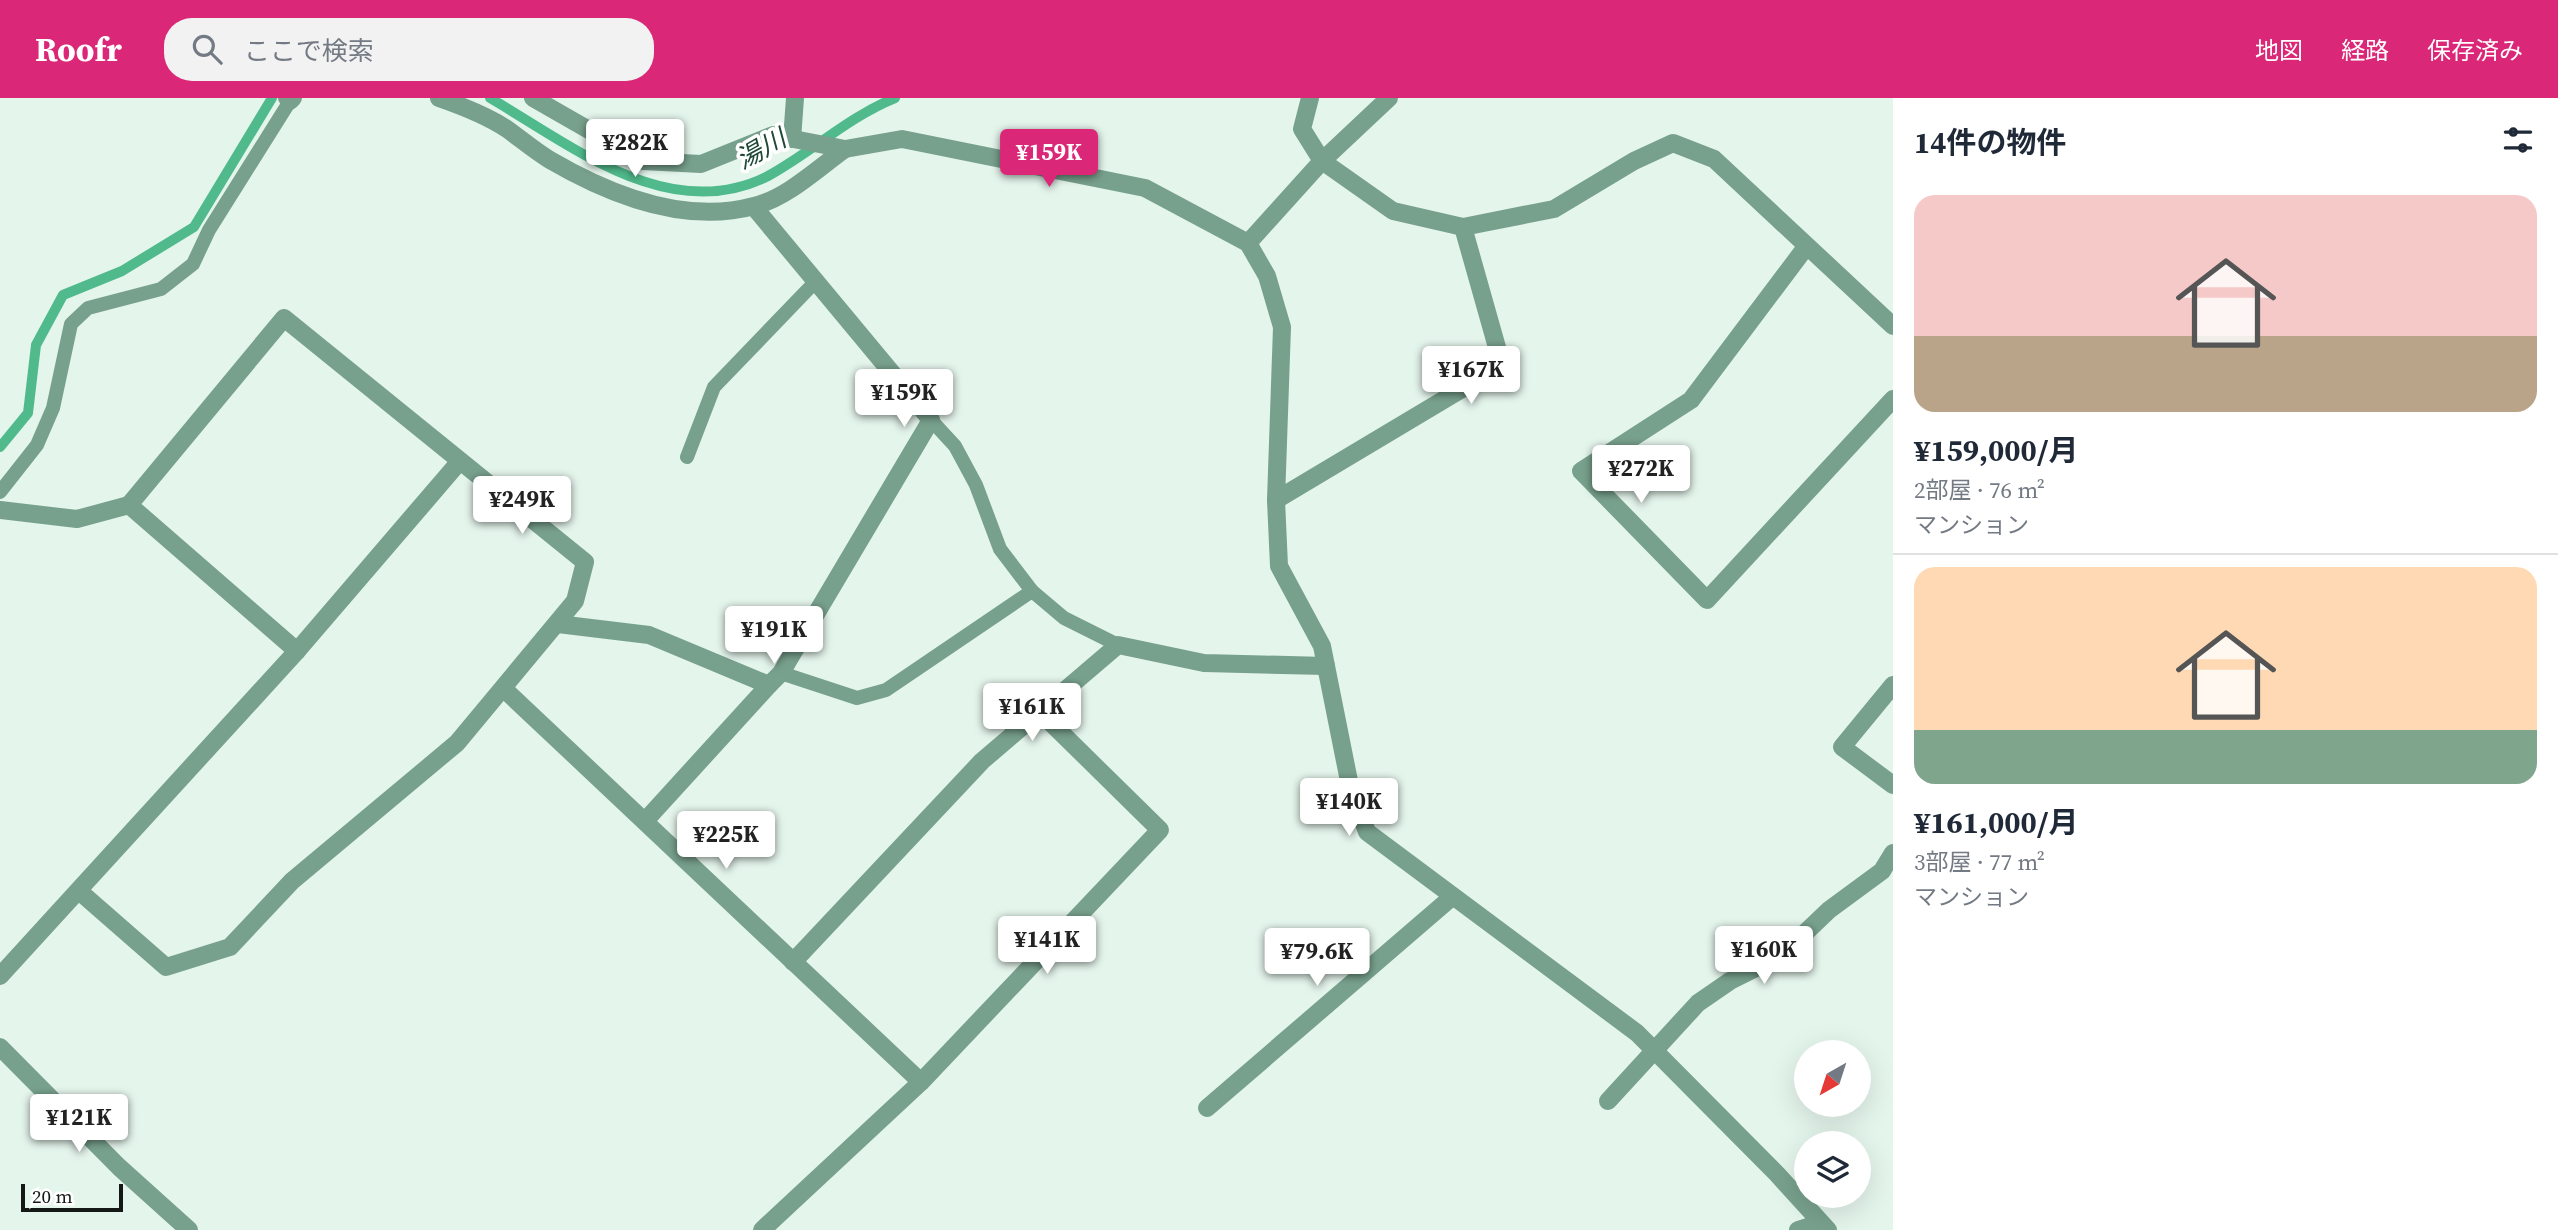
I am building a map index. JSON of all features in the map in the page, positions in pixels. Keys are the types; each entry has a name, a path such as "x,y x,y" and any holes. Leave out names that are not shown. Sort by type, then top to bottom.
{"street":[{"path":"439,98 467,107 505,127 549,160 613,192 651,205 694,212 754,207 778,196 845,149"},
{"path":"533,98 643,161 701,164 772,135 845,149 902,139 1145,188 1248,243 1267,276 1282,327 1276,500 1279,566 1322,646 1349,781 1367,832 1654,1048 1777,1174 1824,1227"},
{"path":"792,139 795,98"},
{"path":"1310,98 1301,129 1322,161 1393,211 1463,227 1554,209 1634,161 1673,143 1714,159 1805,247 1893,326"},
{"path":"1248,243 1322,161 1390,98"},
{"path":"645,821 775,679 931,420 754,207"},
{"path":"1276,500 1502,365 1463,227"},
{"path":"1805,247 1691,400 1581,471 1707,600 1893,399"},
{"path":"0,510 77,519 130,505 284,318 585,562 575,600 558,624 457,743 292,881 230,947 166,967 79,891"},
{"path":"0,976 297,651 460,461"},
{"path":"130,505 297,651"},
{"path":"558,624 649,635 775,679"},
{"path":"793,962 982,761 1118,645 1204,663 1326,666"},
{"path":"1893,685 1842,747 1893,785"},
{"path":"503,689 921,1082"},
{"path":"762,1230 921,1082 1160,830 1040,712"},
{"path":"1608,1101 1698,1003 1730,981 1782,956 1829,910 1882,871 1893,853"},
{"path":"1207,1108 1452,897"},
{"path":"0,1047 119,1167 189,1230"},
{"path":"1798,1230 1824,1227"}],"lane":[{"path":"0,492 37,445 53,408 71,324 88,308 161,289 193,264 209,230 290,99"},
{"path":"687,457 714,387 817,281"},
{"path":"931,420 955,446 976,485 1000,549 1032,591 1064,618 1118,645"},
{"path":"775,679 857,698 886,691 1032,591"}],"waterway":[{"path":"0,447 28,413 36,345 63,295 122,271 194,227 272,98"},
{"name":"湯川","path":"490,98 588,157 658,186 695,192 731,189 768,176 862,115 895,98"}]}
